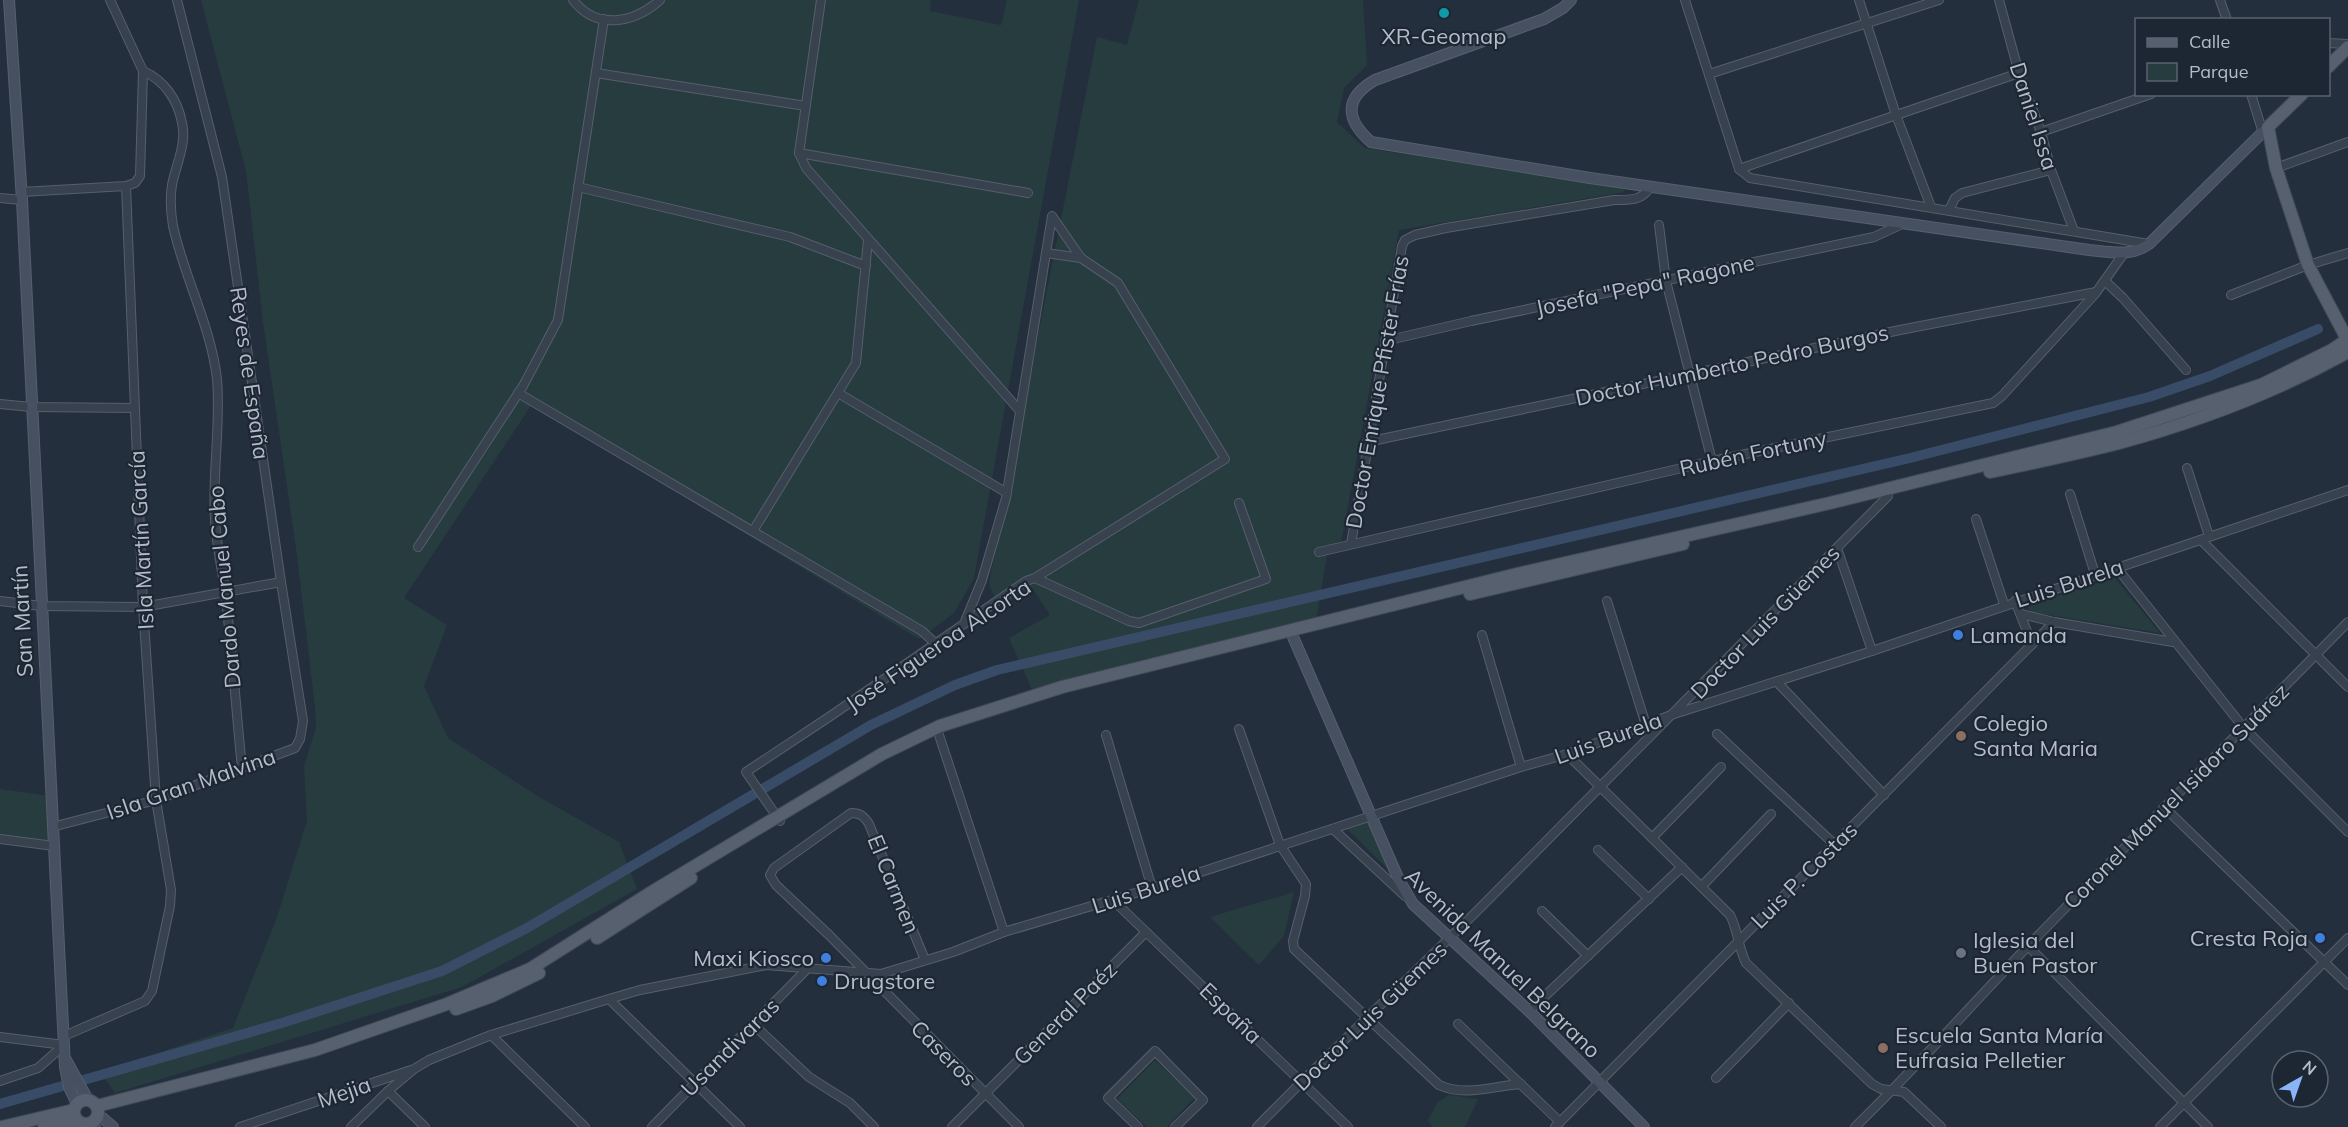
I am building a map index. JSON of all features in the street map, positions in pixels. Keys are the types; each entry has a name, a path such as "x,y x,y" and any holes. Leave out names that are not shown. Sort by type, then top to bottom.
{"main road":[{"name":"San Martín","path":"9,0 64,1040 66,1060 86,1109"},
{"path":"1570,0 1563,8 1544,19 1375,80 1362,87 1353,99 1351,110 1353,123 1359,132 1371,142 1650,187 1902,224 2124,253 2141,250 2150,244 2300,96"},
{"path":"2330,65 2348,45"},
{"path":"2,1127 333,1050 492,996 554,964 882,754 940,726 1062,687 1609,552 1961,471 2116,432 2261,385 2348,340 2308,265 2266,130"},
{"path":"778,819 861,771 938,732 1048,697 1291,632 2119,443 2193,420 2264,394 2348,352"},
{"path":"1291,632 1399,880 1413,904"},
{"name":"Avenida Manuel Belgrano","path":"1413,904 1529,1011 1644,1127"},
{"path":"44,1127 86,1109"},
{"path":"86,1109 113,1127"}],"street":[{"path":"0,198 126,186 135,183 140,176 143,71 111,0"},
{"name":"Reyes de España","path":"177,0 222,177 303,721 300,739 295,748"},
{"path":"573,0 593,16 610,21 630,19 647,12 660,0"},
{"path":"821,0 799,153 806,168 1020,411"},
{"path":"1685,0 1739,169 1750,178 2150,244"},
{"path":"1859,0 1896,115 1930,207"},
{"path":"1709,74 1939,0"},
{"name":"Daniel Issa","path":"1998,0 2019,73 2074,231"},
{"path":"2220,0 2226,18"},
{"path":"418,548 518,393 558,320 604,19"},
{"path":"2330,43 2348,45"},
{"name":"Dardo Manuel Cabo","path":"143,71 155,76 167,90 177,105 183,124 183,140 172,188 173,225 202,314 217,377 218,401 213,483 215,522 225,592 242,768"},
{"path":"596,73 806,106"},
{"path":"1739,169 2019,73"},
{"path":"2041,132 2145,96"},
{"path":"2252,96 2266,130"},
{"path":"2276,168 2348,142"},
{"path":"799,153 1028,193"},
{"path":"1949,210 1955,198 1962,193 2051,170"},
{"name":"Isla Martín García","path":"64,1040 145,1002 152,991 170,906 171,890 156,800 143,607 126,186"},
{"path":"578,187 790,237 866,267"},
{"name":"Doctor Enrique Pfister Frías","path":"1351,544 1385,340 1405,240 1415,235 1446,228 1614,200 1633,200 1646,195 1650,187"},
{"path":"963,625 982,580 1007,493 1052,216 1081,258 1118,283 1225,459 1035,578"},
{"name":"Josefa \"Pepa\" Ragone","path":"1385,340 1874,237 1902,224"},
{"path":"1659,225 1666,281 1713,461"},
{"path":"753,531 856,363 868,240"},
{"path":"1046,253 1081,258"},
{"name":"Rubén Fortuny","path":"1319,552 1713,461 1993,403 2002,396 2097,291 2124,253"},
{"path":"2231,295 2308,265 2348,253"},
{"path":"2105,281 2123,297 2186,370"},
{"name":"Doctor Humberto Pedro Burgos","path":"1367,442 2097,291"},
{"path":"518,393 922,632 936,644"},
{"path":"838,393 1007,493"},
{"path":"0,404 31,407 135,408"},
{"path":"2187,468 2205,538 2315,656 2348,687"},
{"name":"Luis Burela","path":"414,1069 429,1060 491,1035 640,990 766,965 881,974 1004,932 1152,888 1567,754 1674,714 1872,651 2004,604 2348,490"},
{"path":"2070,494 2096,574"},
{"name":"Doctor Luis Güemes","path":"1257,1127 1674,714 1888,496"},
{"name":"José Figueroa Alcorta","path":"778,819 746,772 1026,581 1035,578 1128,621 1139,623 1266,579 1239,503"},
{"path":"1976,519 2004,604"},
{"path":"1837,548 1872,651"},
{"path":"2117,568 2173,642 2243,727 2348,832"},
{"path":"0,601 41,606 143,607 281,582"},
{"path":"1607,601 1646,725"},
{"path":"2015,601 2032,644"},
{"path":"2021,614 2054,622 2173,642"},
{"name":"Luis P. Costas","path":"1557,1124 2054,622"},
{"name":"Coronel Manuel Isidoro Suárez","path":"1855,1127 1893,1090 2028,945 2348,622"},
{"path":"1482,635 1521,767"},
{"path":"1777,682 1884,795"},
{"path":"1239,729 1280,845 1306,884 1293,941 1294,949 1439,1085 1452,1090 1468,1091 1521,1084"},
{"path":"938,732 1004,932"},
{"path":"1717,734 1835,844"},
{"path":"1106,735 1152,888"},
{"name":"Isla Gran Malvina","path":"52,827 156,800 295,748"},
{"path":"1567,754 1730,915 1736,927 1741,953 1746,963 1872,1084 1881,1089 1904,1092 1941,1127"},
{"path":"1652,838 1721,767"},
{"path":"2164,807 2348,984"},
{"name":"El Carmen","path":"770,875 774,868 851,813 858,813 869,824 925,960"},
{"path":"1702,886 1771,814"},
{"name":"Avenida Manuel Belgrano","path":"1333,829 1413,904"},
{"path":"0,838 54,846"},
{"path":"1598,850 1649,899"},
{"path":"1529,1011 1682,867"},
{"name":"Caseros","path":"770,875 776,885 829,935 1019,1127"},
{"name":"España","path":"1113,900 1348,1127"},
{"path":"1542,911 1588,956"},
{"name":"General Paéz","path":"952,1127 1146,932"},
{"path":"2160,1127 2348,938"},
{"path":"2028,945 2208,1127"},
{"name":"Usandivaras","path":"652,1127 808,968"},
{"path":"609,999 740,1127"},
{"path":"1716,1078 1789,1003"},
{"path":"753,1024 809,1077 850,1103 874,1127"},
{"path":"1458,1024 1521,1084 1557,1124"},
{"path":"491,1035 585,1127"},
{"path":"0,1037 64,1040"},
{"path":"0,1082 38,1068 64,1040"},
{"path":"1138,1127 1108,1098 1155,1051 1203,1100 1181,1125"},
{"path":"351,1127 414,1069"},
{"name":"Mejia","path":"240,1127 414,1069"},
{"path":"388,1091 425,1127"}],"green space":[{"path":"201,0 931,0 930,11 1001,25 1007,0 1079,0 974,578 954,613 919,639 532,404 404,598 447,625 424,686 448,738 539,797 619,842 637,889 462,987 115,1093 100,1072 233,1028 277,917 307,821 304,766 316,728 296,548 263,322 246,171"},
{"path":"1139,0 1363,0 1367,65 1344,88 1337,122 1365,148 1622,188 1625,192 1399,230 1340,549 1327,555 1316,621 1033,692 1009,638 1050,615 1032,588 998,607 989,583 1097,37 1127,45"},
{"path":"2115,578 2160,633 2031,612 2027,605"},
{"path":"0,789 50,796 53,845 0,838"},
{"path":"1371,821 1389,870 1347,829"},
{"path":"1294,892 1284,936 1259,965 1210,917"},
{"path":"1155,1060 1194,1098 1167,1127 1147,1127 1117,1099"},
{"path":"1449,1095 1478,1099 1465,1127 1432,1127 1428,1120 1438,1102"}],"waterway":[{"path":"0,1104 282,1023 442,971 527,928 871,725 955,685 997,670 1910,458 2149,397 2210,376 2318,329"}],"place":[{"name":"XR-Geomap","path":"1444,13"},
{"name":"Lamanda","path":"1958,635"},
{"name":"Colegio Santa Maria","path":"1961,736"},
{"name":"Cresta Roja","path":"2320,938"},
{"name":"Iglesia del Buen Pastor","path":"1961,953"},
{"name":"Maxi Kiosco","path":"826,958"},
{"name":"Drugstore","path":"822,981"},
{"name":"Escuela Santa María Eufrasia Pelletier","path":"1883,1048"}]}
